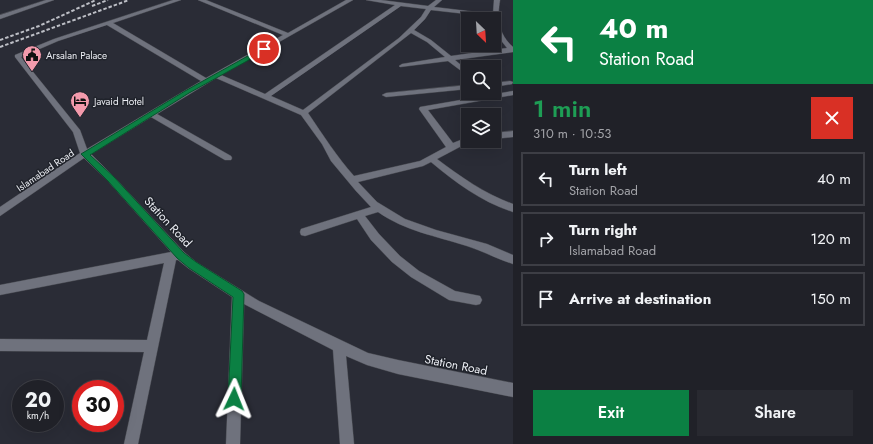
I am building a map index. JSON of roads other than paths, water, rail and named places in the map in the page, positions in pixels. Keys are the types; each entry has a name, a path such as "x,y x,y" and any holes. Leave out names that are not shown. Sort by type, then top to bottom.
{"street":[{"path":"0,17 51,0"},
{"name":"Station Road","path":"178,0 56,40 17,56 77,132 85,154 111,179 175,256 192,265 255,305 339,347 367,359 398,367 513,390"},
{"path":"201,0 288,35"},
{"name":"Islamabad Road","path":"0,212 85,154 206,81 350,0"},
{"path":"369,0 462,12"},
{"path":"304,113 354,76 411,30 423,18 429,8 439,0"},
{"path":"495,12 497,0"},
{"path":"267,96 400,4"},
{"path":"108,23 206,81"},
{"path":"411,30 429,41 461,68"},
{"path":"501,39 512,50"},
{"path":"402,66 512,50"},
{"path":"217,76 304,113 326,144 334,159 359,189 390,216 401,222 436,234 465,241 513,260"},
{"path":"501,84 510,83"},
{"path":"386,95 461,88"},
{"path":"451,147 423,109 513,93"},
{"path":"152,114 228,158"},
{"path":"510,135 513,143"},
{"path":"352,180 423,163 461,143"},
{"path":"432,159 479,194 492,201 513,208"},
{"path":"305,232 379,208"},
{"path":"359,215 375,238 396,259 415,274 453,296 476,300"},
{"path":"0,290 175,256 151,346 131,444"},
{"path":"233,444 238,294"},
{"path":"0,345 151,346"},
{"path":"339,347 348,444"}],"railway":[{"path":"0,40 39,26 96,0"},
{"path":"92,6 108,0"},
{"path":"0,47 129,0"}],"place":[{"name":"Arsalan Palace","path":"32,72"},
{"name":"Javaid Hotel","path":"80,118"}]}
